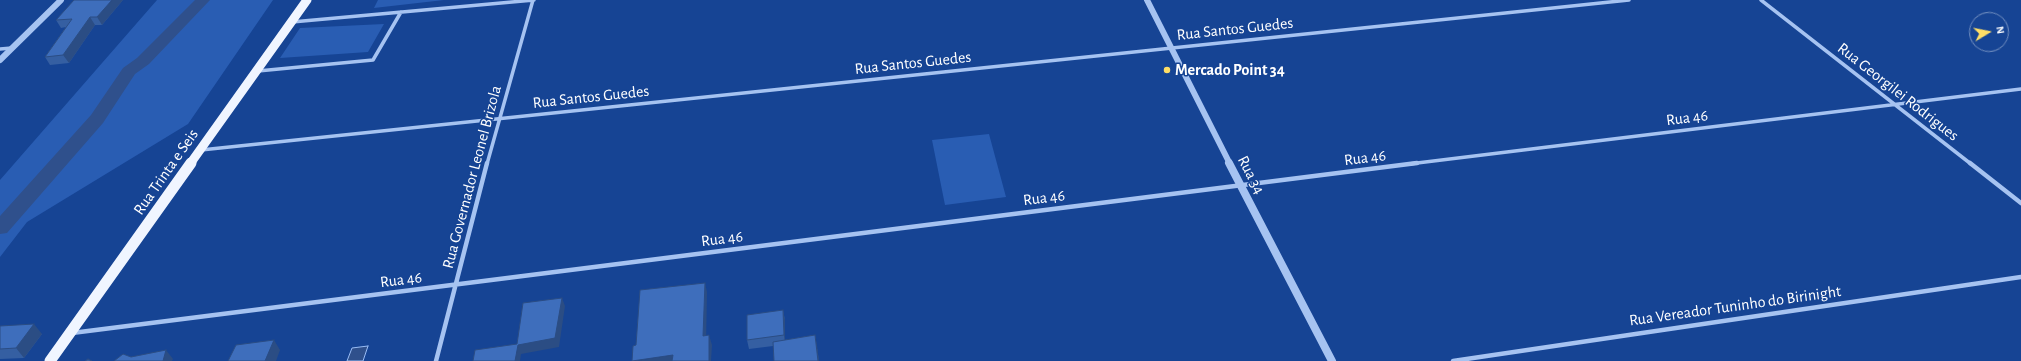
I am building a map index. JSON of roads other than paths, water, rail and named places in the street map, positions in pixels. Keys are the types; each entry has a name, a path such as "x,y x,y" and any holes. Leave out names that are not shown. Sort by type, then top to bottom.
{"main road":[{"name":"Rua Trinta e Seis","path":"50,361 307,0"}],"street":[{"path":"0,60 61,0"},
{"path":"292,22 533,0"},
{"name":"Rua Governador Leonel Brizola","path":"436,361 499,118 533,0"},
{"name":"Rua 34","path":"1147,0 1240,185 1332,361"},
{"name":"Rua Santos Guedes","path":"200,150 1629,0"},
{"name":"Rua Georgilei Rodrigues","path":"1761,0 2021,203"},
{"path":"256,72 373,60 401,12"},
{"path":"0,49 12,48"},
{"name":"Rua 46","path":"70,333 1240,185 2021,89"},
{"name":"Rua Vereador Tuninho do Birinight","path":"1453,361 2021,277"}],"waterway":[{"path":"0,228 97,119 129,71 143,61 203,0"}],"place":[{"name":"Mercado Point 34","path":"1167,70"}]}
